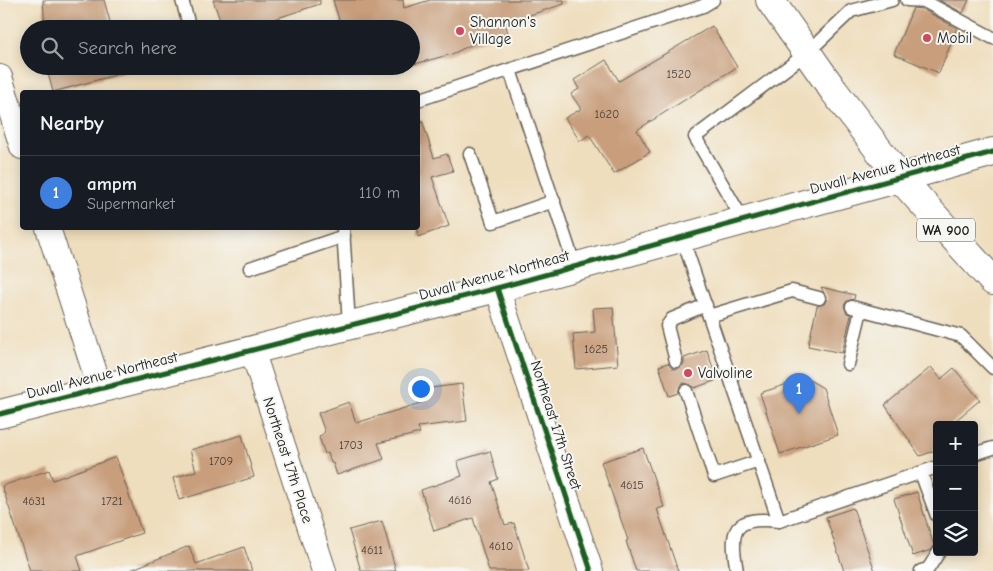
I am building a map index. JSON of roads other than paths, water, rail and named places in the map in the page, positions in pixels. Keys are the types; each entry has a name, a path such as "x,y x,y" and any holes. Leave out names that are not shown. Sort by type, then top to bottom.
{"main road":[{"name":"WA 900","path":"770,0 900,178 993,281"},
{"name":"Duvall Avenue Northeast","path":"0,414 498,288 993,152"}],"street":[{"path":"0,77 20,141"},
{"path":"49,230 100,388"},
{"name":"Northeast 17th Street","path":"498,288 592,571"},
{"name":"Northeast 17th Place","path":"252,350 324,571"}],"lane":[{"path":"182,0 188,20"},
{"path":"420,99 703,6 713,0"},
{"path":"743,220 695,137 807,53 851,11 892,0"},
{"path":"907,0 924,1 993,38"},
{"path":"510,70 575,267"},
{"path":"470,154 492,222 554,201"},
{"path":"250,268 343,232 350,325"},
{"path":"682,237 779,520"},
{"path":"676,361 667,326 672,319 792,291 819,298"},
{"path":"848,364 857,308 961,336 993,368"},
{"path":"686,391 714,476 759,461"},
{"path":"978,453 993,448"},
{"path":"737,571 732,546 737,530 751,520 779,520 933,468"},
{"path":"921,472 935,511"},
{"path":"921,571 928,569 936,556"}],"place":[{"name":"Shannon's Village","path":"460,31"},
{"name":"Mobil","path":"927,38"},
{"name":"Valvoline","path":"688,373"},
{"name":"ampm","path":"799,414"}]}
